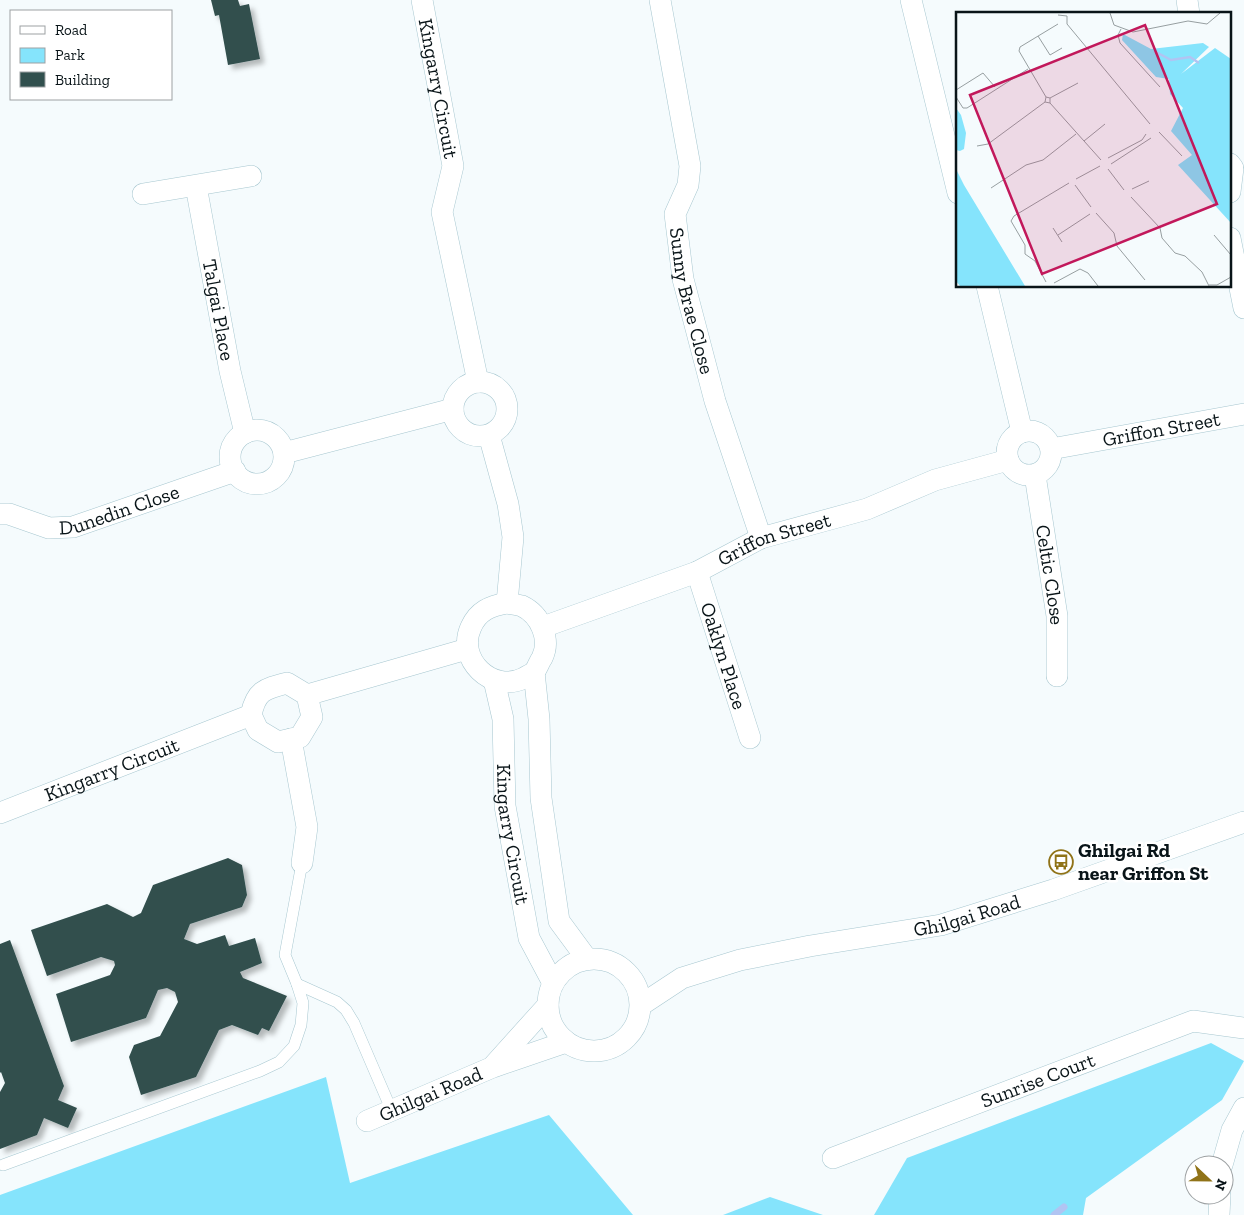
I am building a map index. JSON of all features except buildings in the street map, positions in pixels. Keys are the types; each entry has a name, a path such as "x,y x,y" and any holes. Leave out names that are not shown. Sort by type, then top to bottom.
{"street":[{"name":"Kingarry Circuit","path":"422,0 453,166 442,212 478,382"},
{"name":"Sunny Brae Close","path":"660,0 690,166 688,185 675,214 683,279 715,401 761,538"},
{"path":"911,0 956,184"},
{"path":"1232,183 1236,166"},
{"path":"143,194 251,176"},
{"name":"Talgai Place","path":"196,186 230,371 245,433"},
{"path":"1232,248 1244,308"},
{"path":"987,288 1022,432"},
{"path":"478,382 487,382 501,391 508,409 506,419 497,430 488,435 474,436 465,432 456,422 453,409 456,397 461,389 478,382"},
{"path":"284,452 453,409"},
{"name":"Griffon Street","path":"1050,449 1244,414"},
{"path":"260,430 268,433 277,439 284,452 280,472 269,482 260,484 249,483 241,478 231,463 231,455 236,442 245,433 260,430"},
{"path":"1031,431 1040,434 1047,440 1050,449 1051,457 1048,465 1035,475 1022,474 1016,471 1008,460 1006,452 1009,443 1014,436 1022,432 1031,431"},
{"path":"488,435 508,504 512,537 507,603"},
{"name":"Griffon Street","path":"542,627 697,572 761,538 867,509 935,480 1008,460"},
{"name":"Dunedin Close","path":"0,514 9,514 49,528 74,527 235,471"},
{"name":"Celtic Close","path":"1035,475 1056,616 1056,676"},
{"name":"Oaklyn Place","path":"697,572 750,738"},
{"path":"507,603 522,606 534,614 542,627 546,640 544,654 534,672 520,680 508,682 494,680 479,671 471,660 467,648 467,635 474,619 484,610 494,605 507,603"},
{"path":"306,695 467,648"},
{"name":"Kingarry Circuit","path":"534,672 539,719 541,798 559,921 587,959"},
{"name":"Kingarry Circuit","path":"494,680 503,719 506,806 529,938 553,983"},
{"path":"287,683 306,695 312,717 300,737 278,742 258,730 251,715 254,700 265,688 287,683"},
{"name":"Kingarry Circuit","path":"0,812 251,715"},
{"path":"291,739 307,827 302,864"},
{"name":"Ghilgai Road","path":"682,978 740,960 810,946 940,925 1054,890 1244,822"},
{"path":"587,959 601,959 613,962 624,969 632,979 638,992 640,1005 638,1019 632,1032 621,1043 608,1049 593,1051 579,1049 566,1042 556,1032 550,1020 548,1006 549,994 553,983 562,972 574,963 587,959"},
{"path":"632,979 682,978"},
{"path":"640,1005 682,978"},
{"path":"492,1067 548,1006"},
{"name":"Sunrise Court","path":"833,1158 1193,1021 1244,1028"},
{"name":"Ghilgai Road","path":"367,1120 492,1067 566,1042"},
{"path":"1225,1155 1232,1130 1244,1108"}],"lane":[{"path":"3,1165 260,1071 279,1062 294,1046 301,1025 303,1002 284,955 302,864"},
{"path":"297,984 337,1002 346,1010 354,1023 391,1109"}],"green space":[{"path":"1211,1043 1244,1061 1222,1100 1086,1198 1083,1215 874,1215 907,1158"},
{"path":"326,1077 350,1183 549,1115 633,1215 0,1215 0,1195"},
{"path":"770,1197 823,1215 723,1215"}],"waterway":[{"path":"1054,1215 1064,1207"}],"place":[{"name":"Ghilgai Rd near Griffon St","path":"1061,862"}]}
